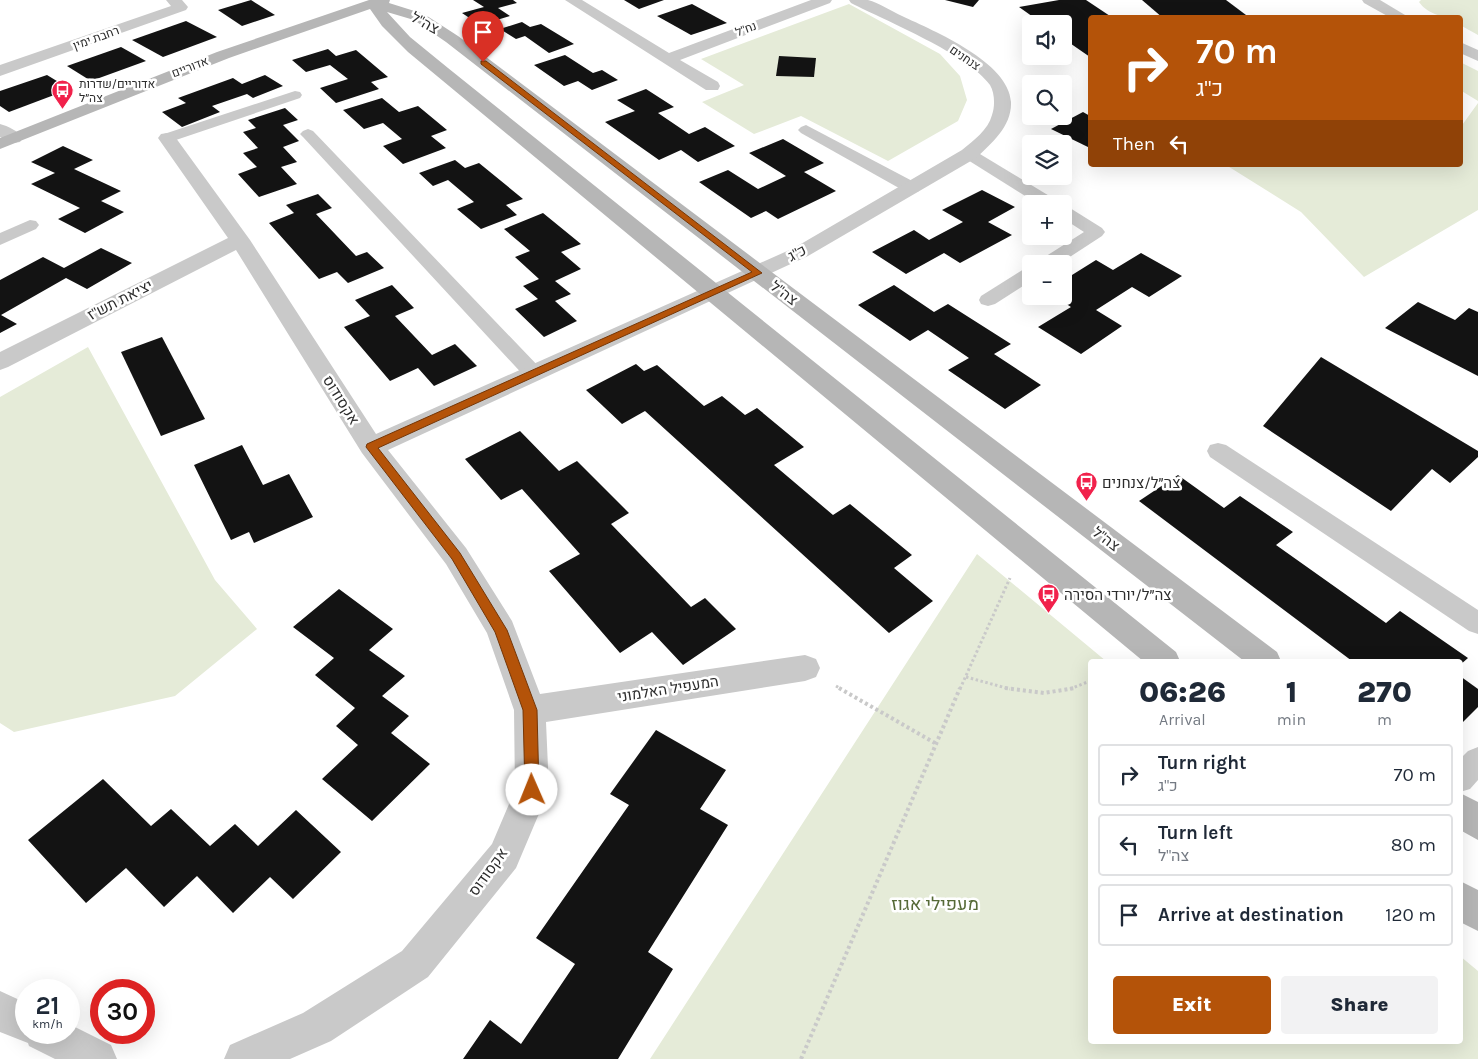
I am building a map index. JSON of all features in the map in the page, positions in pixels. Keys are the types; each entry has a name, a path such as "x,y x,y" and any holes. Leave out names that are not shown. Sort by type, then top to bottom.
{"street":[{"name":"רחבת ימין","path":"0,71 181,7 173,0"},
{"path":"572,0 712,86"},
{"name":"נח\"ל","path":"667,59 825,0"},
{"name":"צנחנים","path":"856,0 934,39 978,65 998,84 1002,98 1001,116 990,135 969,154"},
{"path":"1369,0 1397,15"},
{"name":"צה\"ל","path":"1162,659 383,28 378,2 415,8 514,86 1263,659"},
{"name":"אדוריים","path":"5,137 187,68 378,2"},
{"path":"293,32 324,26 357,25"},
{"path":"1463,48 1478,56"},
{"name":"אקסודוס","path":"167,138 240,240 371,447 461,564 501,630 530,710 532,790 504,856 422,957 415,964 317,1027 244,1059"},
{"name":"כ\"ג","path":"371,447 801,252 969,154"},
{"name":"יציאת תש\"ז","path":"0,362 240,240"},
{"name":"המעפיל האלמוני","path":"530,710 805,668"},
{"path":"1463,811 1478,823"},
{"path":"1463,901 1478,913"},
{"path":"0,1011 15,1018"},
{"path":"67,1044 97,1059"}],"lane":[{"path":"167,138 295,95"},
{"path":"806,130 912,188"},
{"path":"308,134 534,374"},
{"path":"969,154 1035,195"},
{"path":"1060,255 1096,232 1072,217"},
{"path":"0,240 30,225"},
{"path":"988,300 1022,279"},
{"path":"1218,451 1478,623"},
{"path":"1463,776 1478,760"}],"path":[{"path":"801,1059 935,743 1023,548"},
{"path":"805,668 935,743"},
{"path":"966,676 1002,688 1028,692 1060,692 1088,682"}],"green space":[{"path":"1421,0 1478,0 1478,35 1463,27 1463,15 1439,15 1432,13 1419,2"},
{"path":"849,4 940,54 960,76 967,100 958,121 888,161 801,116 754,134 702,102 744,85 701,59"},
{"path":"1463,64 1478,71 1478,101 1463,92"},
{"path":"1478,103 1478,210 1364,277 1301,212 1229,167 1463,167 1463,124"},
{"path":"88,347 215,580 257,629 175,696 14,732 0,723 0,397"},
{"name":"מעפילי אגוז","path":"977,554 1104,659 1088,659 1088,1044 1463,1044 1463,958 1478,971 1478,1059 650,1059"}],"building":[{"path":"251,0 275,15 242,26 218,10"},
{"path":"473,0 513,0 517,3 498,8 510,16 480,25 462,13 484,7"},
{"path":"624,0 664,0 639,9"},
{"path":"945,0 979,0 973,7"},
{"path":"1059,0 1086,0 1108,15 1088,15 1088,56 1072,45 1072,15 1030,15 1019,7"},
{"path":"1142,0 1226,0 1246,15 1160,15"},
{"path":"692,4 727,23 691,35 657,16"},
{"path":"186,21 217,37 163,57 132,40"},
{"path":"522,22 530,27 541,24 574,44 549,53 525,36 516,39 500,29"},
{"path":"121,47 146,61 91,81 67,66"},
{"path":"328,49 336,56 356,50 388,77 371,82 379,89 336,103 320,88 348,79 330,65 306,72 292,60"},
{"path":"565,55 593,73 602,70 618,80 592,90 578,81 564,86 534,65"},
{"path":"779,56 816,58 814,77 776,76"},
{"path":"47,75 70,89 9,112 0,106 0,91"},
{"path":"265,75 283,86 253,98 247,94 212,106 220,112 182,127 162,112 186,103 178,98 233,78 242,84"},
{"path":"646,89 674,107 658,113 689,134 705,127 735,146 698,162 681,150 659,160 605,122 635,111 617,100"},
{"path":"382,98 399,112 418,106 447,130 431,136 446,148 403,164 383,146 402,139 383,123 364,129 343,110"},
{"path":"285,108 298,120 283,125 299,141 283,147 297,162 281,167 297,184 259,197 238,174 257,167 243,153 258,148 243,132 256,128 248,120"},
{"path":"1083,112 1088,115 1088,147 1072,139 1072,135 1063,135 1051,129 1059,125 1072,125 1072,118"},
{"path":"783,139 824,163 804,172 836,191 778,219 766,211 751,218 699,182 728,170 758,189 786,176 749,153"},
{"path":"63,146 93,160 74,169 121,191 101,201 124,212 85,233 58,219 80,208 31,184 55,173 31,162"},
{"path":"455,160 465,168 479,163 523,199 506,205 517,215 481,229 457,209 474,202 448,180 433,186 419,173"},
{"path":"982,190 1015,207 988,222 1012,235 960,263 944,253 906,274 872,252 914,230 929,240 963,222 942,210"},
{"path":"318,194 332,208 316,214 356,256 367,252 384,268 348,283 337,272 319,279 269,223 294,213 286,205"},
{"path":"543,213 581,244 561,252 581,269 555,281 571,294 555,301 577,321 544,337 515,309 538,299 523,286 539,279 515,257 530,251 504,229"},
{"path":"101,248 132,263 87,289 66,278 1,315 17,324 0,333 0,280 43,257 64,268"},
{"path":"1141,253 1182,276 1149,297 1132,287 1096,310 1122,326 1081,354 1038,327 1071,307 1068,305 1072,305 1072,275 1096,260 1113,270"},
{"path":"392,285 414,308 395,316 432,355 455,344 477,366 434,386 418,368 390,381 344,327 370,316 355,300"},
{"path":"894,285 934,312 948,304 1011,344 994,354 1041,385 1005,409 948,370 969,358 928,330 910,341 858,305"},
{"path":"1418,302 1455,320 1469,308 1478,312 1478,376 1385,328"},
{"path":"162,337 205,419 161,436 121,352"},
{"path":"1321,357 1478,451 1478,457 1450,483 1432,469 1391,511 1263,426"},
{"path":"636,364 644,371 657,365 704,406 722,396 745,415 757,408 804,447 774,465 833,515 850,504 912,555 894,568 933,601 889,633 645,411 622,424 586,390"},
{"path":"520,431 559,471 577,461 629,513 611,524 691,607 705,598 736,629 683,665 652,632 620,653 549,571 580,554 522,489 501,500 465,459"},
{"path":"242,445 263,485 289,474 313,517 254,543 249,532 231,540 194,465"},
{"path":"1178,475 1224,508 1240,496 1293,532 1276,545 1386,623 1400,611 1468,658 1463,662 1463,659 1349,659 1139,501"},
{"path":"339,589 393,629 369,650 405,676 382,696 409,716 391,733 430,764 372,821 322,779 358,745 336,726 355,708 315,675 334,658 293,627"},
{"path":"1463,678 1478,689 1478,707 1463,722"},
{"path":"656,730 726,770 700,809 728,825 648,952 673,969 618,1059 463,1059 490,1020 521,1044 575,964 536,938 629,805 610,794"},
{"path":"103,779 151,826 171,809 210,846 235,824 258,846 296,810 341,852 293,899 270,877 233,913 197,876 164,907 126,868 86,903 28,840"}],"place":[{"name":"אדוריים/שדרות צה״ל","path":"63,110"},
{"name":"צה״ל/צנחנים","path":"1086,502"},
{"name":"צה״ל/יורדי הסירה","path":"1048,614"}],"route":[{"path":"483,62 758,273 371,447 456,556 501,630 530,710 532,790"}]}
